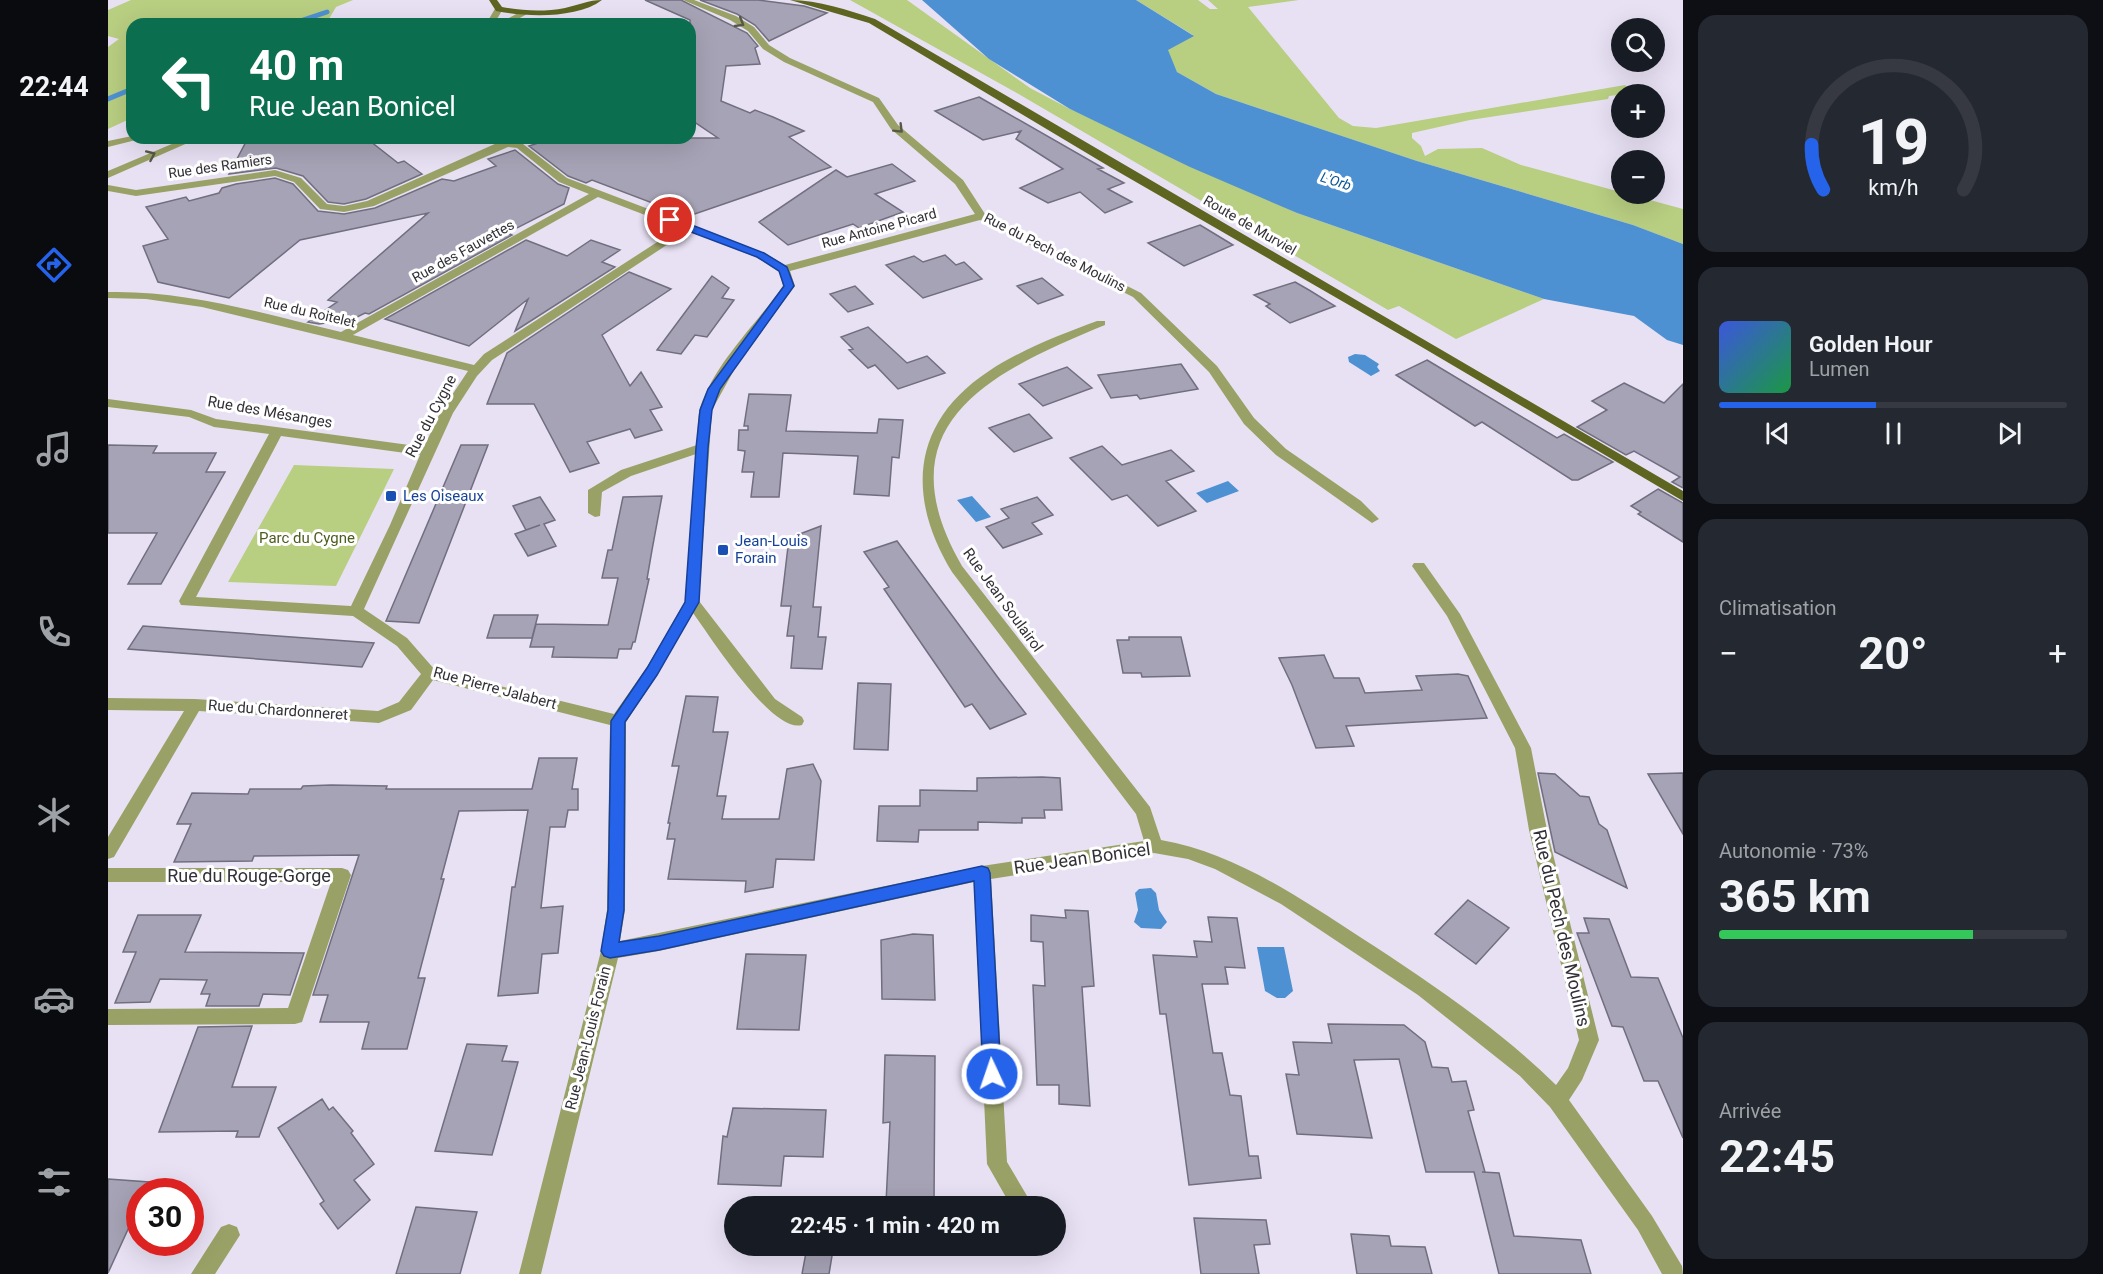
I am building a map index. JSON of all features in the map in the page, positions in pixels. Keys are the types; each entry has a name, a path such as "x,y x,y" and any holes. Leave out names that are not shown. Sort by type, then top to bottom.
{"main road":[{"path":"493,0 499,9 523,14 553,13 598,0"},
{"name":"Route de Murviel","path":"794,0 827,7 872,21 1124,171 1452,359 1683,497"}],"street":[{"name":"Rue du Pech des Moulins","path":"687,0 733,18 751,29 766,47 787,60 876,100 894,127 959,182 981,216 1123,286 1137,296 1213,369 1249,421 1281,452 1356,504 1372,519"},
{"path":"494,18 499,9"},
{"path":"515,18 523,14"},
{"path":"108,144 126,141"},
{"path":"108,175 180,144"},
{"name":"Rue des Ramiers","path":"108,188 136,193 288,173 296,177 324,207 344,209 370,204 500,145 508,144 520,146 564,180 760,255 784,269"},
{"name":"Rue des Fauvettes","path":"344,335 598,193"},
{"name":"Rue Antoine Picard","path":"784,269 981,216"},
{"name":"Rue du Cygne","path":"356,611 428,452 475,369 488,357 688,227"},
{"path":"618,721 652,671 692,602 706,410 714,389 789,286 784,269"},
{"name":"Rue du Roitelet","path":"108,295 136,293 191,302 344,335 475,369"},
{"name":"Rue Jean Soulairol","path":"1101,323 1049,345 998,371 963,396 938,428 932,448 927,484 935,526 957,569 1144,812 1154,846"},
{"name":"Rue des Mésanges","path":"108,403 191,414 214,423 428,452"},
{"path":"277,432 186,601 356,611"},
{"path":"595,513 595,490 626,473 702,448"},
{"name":"Rue du Pech des Moulins","path":"1419,566 1453,614 1523,748 1538,830 1588,1040 1575,1074 1557,1100"},
{"path":"692,602 769,703 796,721"},
{"name":"Rue Pierre Jalabert","path":"356,611 402,642 430,674 618,721"},
{"name":"Rue du Chardonneret","path":"108,704 195,705 380,717 405,706 430,674"},
{"path":"109,848 195,705"},
{"name":"Rue Jean-Louis Forain","path":"530,1274 610,951 616,910 618,721"},
{"name":"Rue Jean Bonicel","path":"610,951 659,943 982,873 1154,846 1189,852 1221,864 1287,899 1425,989 1527,1070 1557,1100"},
{"path":"982,873 997,1164 1017,1196"},
{"name":"Rue du Rouge-Gorge","path":"108,875 342,875 295,1016 108,1017"},
{"path":"1557,1100 1646,1223 1674,1274"},
{"path":"202,1274 229,1235"}],"green space":[{"path":"131,0 353,0 336,7 330,18 126,18 126,121 108,129 108,47 119,39 108,36 108,10"},
{"path":"850,0 907,0 1030,88 1070,109 1297,213 1544,299 1456,339 1399,306 1388,310 1015,92"},
{"path":"1136,0 1198,0 1210,9 1218,9 1208,0 1299,0 1248,7 1339,118 1353,126 1376,128 1611,87 1611,96 1608,99 1470,120 1412,133 1412,138 1421,146 1425,156 1438,149 1482,148 1521,165 1611,189 1611,204 1665,204 1683,209 1683,244 1633,225 1417,161 1216,94 1177,72 1167,50 1193,35"},
{"name":"Parc du Cygne","path":"294,465 394,469 336,586 228,582"}],"water":[{"name":"L'Orb","path":"922,0 1136,0 1194,36 1168,50 1177,72 1216,94 1417,161 1633,225 1683,244 1683,345 1667,340 1634,316 1544,299 1297,213 1190,167 1070,109 989,59"},
{"path":"1355,354 1365,355 1379,364 1377,367 1380,371 1371,376 1349,362 1348,357"},
{"path":"1228,481 1239,491 1207,503 1196,493"},
{"path":"972,496 991,517 976,522 957,500"},
{"path":"1151,888 1156,893 1159,910 1167,922 1161,929 1141,928 1134,922 1138,910 1135,893 1139,889"},
{"path":"1257,947 1284,947 1293,991 1285,998 1277,998 1265,991"}],"building":[{"path":"645,0 681,0 747,33 758,46 755,48 760,64 726,66 721,101 750,113 755,110 804,131 789,137 831,167 689,216 679,210 676,212 592,180 586,183 568,176 529,146 535,144 696,144 696,138 718,138 696,123 696,18 686,18"},
{"path":"700,0 758,0 804,6 827,13 769,41 755,25 737,14"},
{"path":"979,97 1103,168 1098,169 1124,183 1108,189 1132,202 1105,213 1080,192 1048,203 1020,188 1063,169 1016,139 1021,131 983,140 935,111"},
{"path":"245,144 374,144 398,163 404,161 422,174 366,199 344,204 328,202 303,176 276,168 229,174"},
{"path":"515,150 558,184 569,188 564,204 507,233 512,235 369,314 365,313 353,319 319,324 308,322 337,302 328,300 428,213 300,240 229,298 158,282 143,246 168,239 146,207 186,197 189,201 219,193 222,188 236,184 275,178 293,184 318,211 344,214 375,208 442,179 454,181 496,166 488,159"},
{"path":"892,164 915,181 875,194 903,212 859,228 853,224 788,245 759,222 836,170 847,177"},
{"path":"1200,225 1233,245 1184,266 1148,243"},
{"path":"526,240 567,256 591,240 620,250 602,262 615,267 515,331 528,299 469,346 385,319"},
{"path":"945,255 956,265 964,262 982,279 923,298 886,265 914,256 923,262"},
{"path":"629,272 671,289 602,335 630,386 641,372 662,407 650,410 662,430 635,438 630,429 587,442 599,463 570,472 534,404 487,404 507,353"},
{"path":"712,276 729,288 722,298 734,300 707,337 695,335 681,354 657,350"},
{"path":"1042,278 1063,295 1038,304 1017,286"},
{"path":"1295,282 1335,306 1290,323 1266,306 1270,304 1254,295"},
{"path":"855,286 873,304 848,312 830,294"},
{"path":"868,327 907,363 927,356 945,373 898,389 875,365 868,368 849,350 853,349 841,337"},
{"path":"1427,360 1557,438 1564,434 1613,462 1578,480 1572,480 1482,422 1475,426 1396,375"},
{"path":"1181,364 1198,389 1140,399 1137,395 1111,398 1098,375"},
{"path":"1067,367 1092,388 1043,406 1019,384"},
{"path":"1624,383 1664,403 1683,384 1683,488 1672,482 1680,477 1634,451 1626,455 1577,427 1607,410 1592,401"},
{"path":"749,394 791,395 786,431 877,433 879,419 903,420 899,458 892,457 889,496 854,494 858,456 783,453 779,497 751,497 754,472 742,472 745,451 738,450 739,430 748,430 748,426 744,426"},
{"path":"1029,414 1052,438 1014,452 989,428"},
{"path":"108,445 157,446 153,453 216,453 206,472 225,472 161,584 128,584 157,533 108,533"},
{"path":"461,445 488,445 419,623 386,621"},
{"path":"1102,446 1122,465 1171,450 1194,471 1166,481 1196,511 1158,526 1127,495 1112,500 1070,458"},
{"path":"1658,489 1683,503 1683,542 1638,514 1641,512 1631,506"},
{"path":"662,496 647,579 649,579 635,642 631,649 619,649 617,658 552,657 554,647 530,647 536,624 608,625 618,578 602,578 608,550 612,550 623,497"},
{"path":"540,497 555,520 544,524 556,546 528,556 515,534 540,525 526,530 513,506"},
{"path":"1037,497 1053,515 1032,523 1042,534 1003,548 986,527 1009,518 1001,509"},
{"path":"821,526 813,607 821,607 818,637 826,637 822,669 791,668 794,636 787,636 791,606 781,606 789,538"},
{"path":"897,541 1026,714 990,729 972,704 965,707 884,589 889,587 864,552"},
{"path":"494,615 538,615 532,638 487,638"},
{"path":"143,626 374,643 362,667 128,649"},
{"path":"1129,637 1181,637 1190,676 1142,677 1141,673 1123,673 1117,640 1129,640"},
{"path":"1324,655 1334,678 1359,678 1365,693 1422,690 1416,676 1458,674 1468,676 1487,718 1346,726 1354,746 1316,748 1279,658"},
{"path":"858,683 891,684 888,750 854,749"},
{"path":"686,696 718,697 713,732 728,732 717,796 726,796 722,819 779,819 787,769 813,764 821,781 814,860 776,859 773,887 745,892 746,881 668,879 675,839 667,839 670,823 668,823 679,766 672,766"},
{"path":"539,758 577,758 572,789 578,789 578,810 568,810 565,827 550,827 541,908 563,906 558,953 542,954 538,993 498,996 512,887 515,887 528,810 459,811 418,978 425,978 407,1049 362,1049 369,1022 320,1022 328,995 313,995 359,855 254,856 252,861 174,862 191,824 177,824 192,793 248,794 250,789 301,789 303,786 331,785 387,786 386,789 532,789"},
{"path":"1538,773 1555,774 1580,796 1589,797 1599,824 1607,830 1627,888 1555,852"},
{"path":"1683,773 1683,834 1648,774"},
{"path":"977,778 1060,778 1062,810 1044,810 1045,818 1022,818 1022,823 978,822 978,830 919,830 918,842 877,841 879,806 920,806 920,790 977,791"},
{"path":"1468,900 1509,928 1476,964 1435,934"},
{"path":"1065,910 1088,911 1094,986 1082,987 1090,1106 1059,1104 1059,1085 1037,1085 1033,985 1045,986 1043,942 1031,941 1031,915 1066,918"},
{"path":"138,915 201,915 185,952 304,953 290,995 263,994 259,1006 206,1006 210,994 201,994 207,980 160,979 150,1002 115,1003 136,952 123,952"},
{"path":"1208,917 1237,918 1245,968 1225,967 1228,984 1202,984 1213,1053 1222,1053 1230,1095 1241,1096 1249,1156 1258,1156 1261,1178 1189,1185 1166,1014 1160,1014 1153,955 1197,957 1194,941 1212,942"},
{"path":"1584,918 1609,919 1631,977 1658,978 1683,1038 1683,1138 1658,1081 1644,1081 1623,1027 1612,1026 1577,933 1589,933"},
{"path":"913,934 933,935 935,1000 882,999 881,940"},
{"path":"746,954 806,955 799,1030 737,1029"},
{"path":"1328,1024 1404,1025 1425,1042 1432,1067 1448,1068 1452,1082 1466,1081 1474,1110 1468,1111 1485,1172 1482,1172 1499,1173 1514,1236 1581,1240 1591,1274 1499,1274 1474,1172 1426,1172 1399,1059 1354,1060 1372,1138 1297,1134 1286,1074 1299,1075 1293,1042 1332,1043"},
{"path":"252,1026 232,1087 276,1087 259,1137 236,1137 238,1131 159,1132 198,1027"},
{"path":"467,1044 507,1046 502,1061 518,1062 492,1155 435,1151"},
{"path":"885,1055 935,1056 934,1196 886,1196 890,1122 883,1123"},
{"path":"322,1099 329,1110 333,1107 353,1131 351,1133 374,1164 354,1180 370,1200 338,1229 320,1204 324,1201 278,1128"},
{"path":"733,1108 826,1110 823,1157 784,1156 781,1186 718,1184 723,1136 727,1137"},
{"path":"108,1179 126,1180 126,1234 108,1273"},
{"path":"416,1207 477,1212 460,1274 396,1274"},
{"path":"1194,1218 1266,1220 1270,1244 1254,1245 1259,1274 1201,1274"},
{"path":"1351,1234 1389,1236 1391,1246 1425,1247 1432,1274 1357,1274"},
{"path":"805,1256 832,1256 829,1274 802,1274"}],"waterway":[{"path":"309,18 327,12"},
{"path":"108,99 126,92"}],"place":[{"name":"Les Oiseaux","path":"391,496"},
{"name":"Jean-Louis Forain","path":"723,550"}],"route":[{"path":"670,220 760,255 784,269 789,286 714,389 706,410 702,448 692,602 652,671 618,721 616,910 610,951 659,943 982,873 992,1074"}]}
